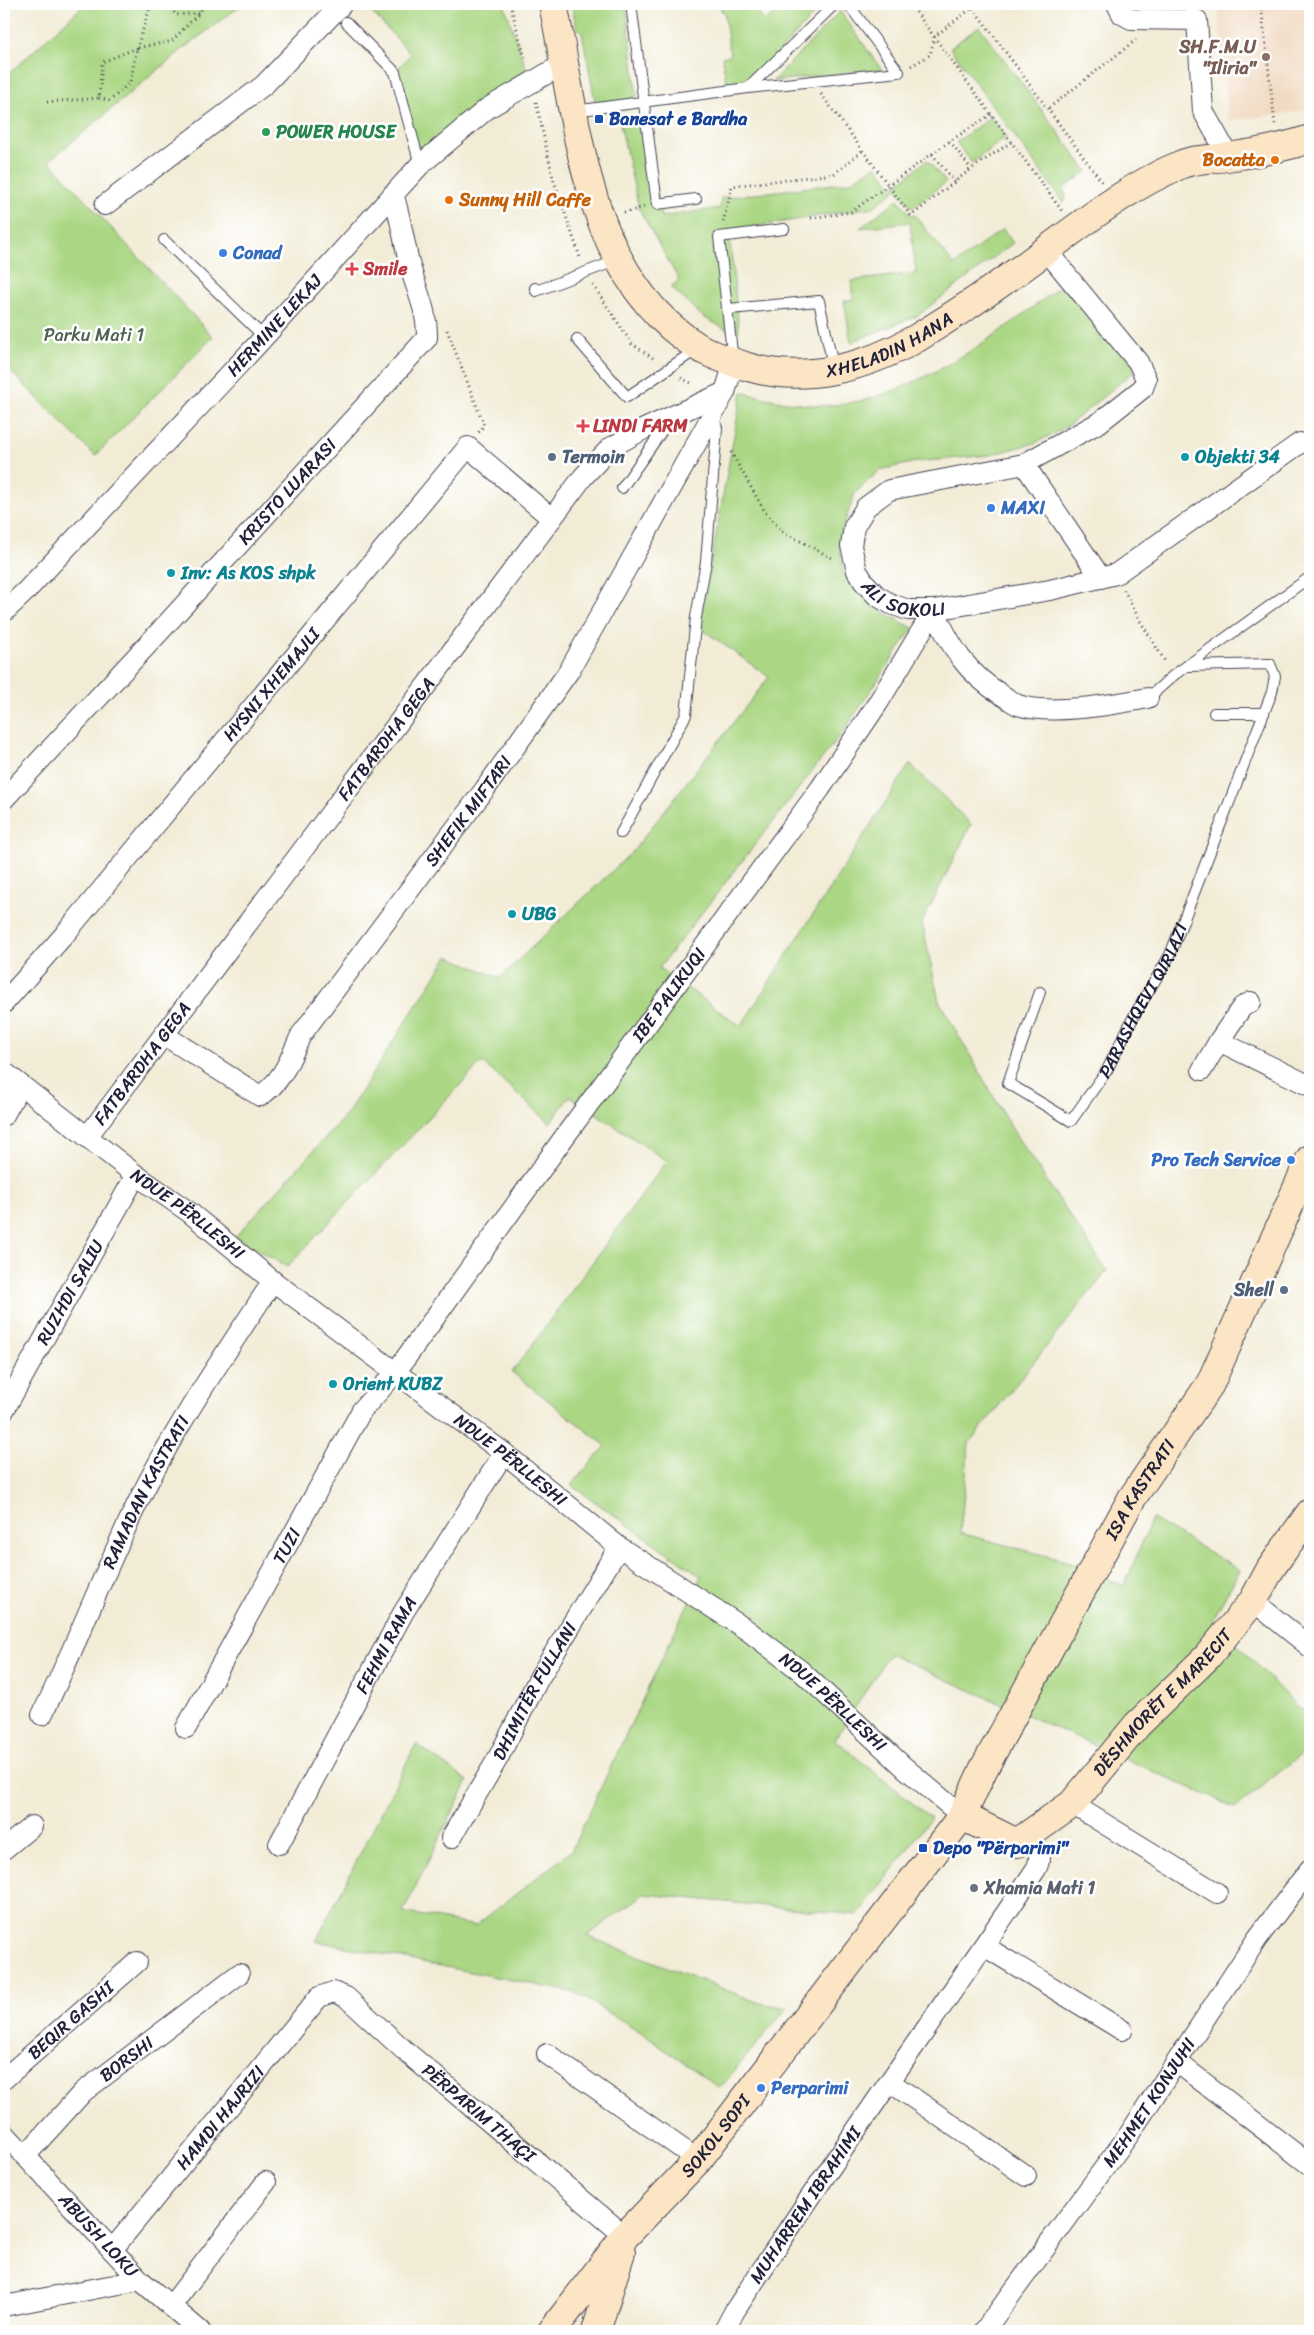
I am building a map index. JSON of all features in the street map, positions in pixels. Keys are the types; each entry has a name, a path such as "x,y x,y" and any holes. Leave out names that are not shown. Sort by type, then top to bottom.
{"street":[{"name":"XHELADIN HANA","path":"553,4 586,168 602,221 619,260 642,298 664,320 699,348 734,363 763,371 802,374 834,371 876,358 915,339 1046,250 1114,199 1182,163 1278,149 1310,139"},
{"path":"1117,4 1122,14 1131,19 1197,20 1203,111 1229,157"},
{"path":"105,205 264,85 344,13"},
{"name":"HERMINE LEKAJ","path":"4,612 26,591 264,337 420,165 488,108 565,63"},
{"name":"KRISTO LUARASI","path":"4,799 170,621 427,338 424,310 409,263 403,222 393,194"},
{"name":"ALI SOKOLI","path":"1046,250 1138,362 1146,379 1143,388 1100,422 1024,464 889,490 866,507 854,527 851,546 857,571 877,596 891,604 908,610 934,610 1050,590 1108,576 1300,443"},
{"name":"SHEFIK MIFTARI","path":"164,1035 260,1096 272,1088 284,1075 301,1035 485,789 569,671 715,420 734,363"},
{"name":"FATBARDHA GEGA","path":"87,1137 364,771 550,517 610,448 672,416 725,392"},
{"path":"468,447 550,517"},
{"name":"HYSNI XHEMAJLI","path":"4,1003 65,934 468,447"},
{"path":"1024,464 1108,576"},
{"name":"PARASHQEVI QIRIAZI","path":"934,610 952,648 968,669 990,688 1018,705 1059,709 1148,698"},
{"name":"IBE PALIKUQI","path":"395,1372 560,1143 820,789 878,703 934,610"},
{"path":"1202,1070 1242,1008 1251,1002"},
{"path":"1219,1041 1310,1086"},
{"name":"NDUE PËRLLESHI","path":"4,1072 136,1176 189,1212 272,1281 504,1453 619,1547 747,1630 801,1672 904,1767 962,1816"},
{"path":"4,1115 20,1086"},
{"name":"ISA KASTRATI","path":"962,1816 984,1770 1132,1498 1210,1384 1310,1159"},
{"name":"RUZHDI SALIU","path":"4,1410 136,1176"},
{"name":"RAMADAN KASTRATI","path":"42,1715 64,1670 110,1558 136,1505 178,1428 272,1281"},
{"name":"TUZI","path":"186,1728 362,1410 395,1372"},
{"name":"FEHMI RAMA","path":"279,1844 403,1612 504,1453"},
{"name":"DËSHMORËT E MARECIT","path":"1017,1843 1072,1804 1137,1725 1208,1657 1253,1601 1271,1568 1310,1512"},
{"name":"DHIMITËR FULLANI","path":"451,1838 498,1758 539,1678 619,1547"},
{"path":"1253,1601 1310,1647"},
{"path":"1072,1804 1217,1893"},
{"path":"962,1816 1017,1843"},
{"name":"SOKOL SOPI","path":"552,2331 625,2236 698,2160 962,1816"},
{"path":"4,1849 32,1826"},
{"name":"MUHARREM IBRAHIMI","path":"724,2331 734,2312 814,2189 984,1946 1039,1862 1038,1850 1032,1842 1017,1843"},
{"name":"MEHMET KONJUHI","path":"984,2331 1128,2136 1257,1938 1310,1869"},
{"path":"984,1946 1122,2030"},
{"name":"BEQIR GASHI","path":"4,2079 137,1962"},
{"name":"BORSHI","path":"25,2156 83,2092 239,1974"},
{"name":"PËRPARIM THAÇI","path":"333,1992 346,1997 404,2050 625,2236"},
{"name":"HAMDI HAJRIZI","path":"112,2250 319,1997 333,1992"},
{"path":"547,2054 698,2160"},
{"path":"1176,2062 1310,2166"},
{"path":"890,2082 1026,2176"},
{"name":"ABUSH LOKU","path":"4,2133 140,2280 200,2331"},
{"path":"171,2306 266,2182"},
{"path":"596,2331 625,2236"},
{"path":"4,2306 140,2280"}],"lane":[{"path":"631,4 657,204 696,199"},
{"path":"748,88 835,4"},
{"path":"848,4 899,72"},
{"path":"344,13 395,72 420,165"},
{"path":"574,111 748,88 899,72"},
{"path":"734,363 719,237 784,229"},
{"path":"164,240 264,337"},
{"path":"535,288 536,291 619,260"},
{"path":"729,309 819,301 834,371"},
{"path":"577,340 627,397 699,348"},
{"path":"622,488 672,416"},
{"name":"SHEFIK MIFTARI","path":"621,833 686,716 696,617 706,562 715,420"},
{"path":"1189,666 1310,577"},
{"name":"PARASHQEVI QIRIAZI","path":"1040,992 1008,1084 1071,1121 1108,1070 1134,1016 1170,955 1264,713 1275,676 1270,664 1189,666 1174,675 1148,698"},
{"path":"1214,714 1264,713"}],"path":[{"path":"47,102 99,98 110,101 130,82 137,48 151,4"},
{"path":"168,4 176,14 199,13"},
{"path":"99,98 102,62 137,48 172,41 199,13 204,4"},
{"path":"910,4 1075,229"},
{"path":"970,4 1049,108 1114,199"},
{"path":"1261,4 1278,149"},
{"path":"899,72 930,55 934,36 972,8"},
{"path":"1049,108 1140,36"},
{"path":"812,82 911,216 971,169 1012,142"},
{"path":"811,218 851,212 950,141 992,114"},
{"path":"950,141 971,169"},
{"path":"719,237 732,186 834,174 863,150"},
{"path":"932,154 954,182"},
{"path":"602,221 657,204"},
{"path":"446,326 484,425 468,447"},
{"path":"715,420 765,512 783,532 857,571"},
{"path":"1108,576 1174,675"}],"shaded area":[{"name":"SH.F.M.U \"Iliria\"","path":"1218,4 1310,4 1310,110 1228,121"}],"green space":[{"name":"Parku Mati 1","path":"85,4 243,4 184,48 49,161 213,337 95,456 4,365 4,78"},
{"path":"364,4 504,4 531,83 420,165 395,72 411,54"},
{"path":"571,4 626,4 637,96 633,99 596,106 582,33 577,28"},
{"path":"720,4 750,4 765,21 790,5 800,5 817,11 753,80 727,86 722,57 730,55 724,11 721,11"},
{"path":"840,11 882,70 773,81"},
{"path":"979,26 1087,171 1063,189 1066,197 1064,203 950,48"},
{"path":"645,116 661,217 720,208 721,198 850,182 876,165 895,190 873,207 729,231 739,331 735,334 703,317 671,287 679,280 639,209 619,119"},
{"path":"991,117 1006,137 972,163 956,142"},
{"path":"927,160 946,182 912,208 895,186"},
{"path":"898,199 911,215 914,214 954,265 1003,229 1013,243 917,316 851,342 844,301 853,299 851,281 916,273 910,222 860,228"},
{"path":"1063,284 1138,368 1065,428 1035,443 990,455 916,462 880,470 855,493 839,539 843,571 856,590 885,613 913,628 845,729 659,968 741,1026 910,764 971,824 922,923 939,1001 1015,1134 1107,1271 969,1443 960,1533 1066,1561 1124,1586 1152,1519 1240,1570 1213,1619 1300,1710 1310,1708 1310,1747 1236,1808 889,1654 835,1740 931,1818 858,1915 644,1894 587,1936 760,2003 787,2008 720,2088 641,2032 576,1993 316,1941 416,1744 468,1781 403,1912 475,1926 571,1851 701,1576 571,1485 606,1446 512,1372 667,1161 570,1096 550,1123 482,1062 287,1267 235,1237 346,1115 448,956 500,978 633,851 769,677 699,627 742,392 810,405 843,404 877,396 911,383 977,347"}],"place":[{"name":"SH.F.M.U \"Iliria\"","path":"1266,57"},
{"name":"Banesat e Bardha","path":"599,119"},
{"name":"POWER HOUSE","path":"266,132"},
{"name":"Bocatta","path":"1275,160"},
{"name":"Sunny Hill Caffe","path":"449,200"},
{"name":"Conad","path":"223,253"},
{"name":"Smile","path":"352,269"},
{"name":"LINDI FARM","path":"583,426"},
{"name":"Termoin","path":"552,457"},
{"name":"Objekti 34","path":"1185,457"},
{"name":"MAXI","path":"991,508"},
{"name":"Inv: As KOS shpk","path":"171,573"},
{"name":"UBG","path":"512,914"},
{"name":"Pro Tech Service","path":"1291,1160"},
{"name":"Shell","path":"1284,1290"},
{"name":"Orient KUBZ","path":"333,1384"},
{"name":"Depo \"Përparimi\"","path":"923,1848"},
{"name":"Xhamia Mati 1","path":"974,1888"},
{"name":"Perparimi","path":"761,2088"}]}
